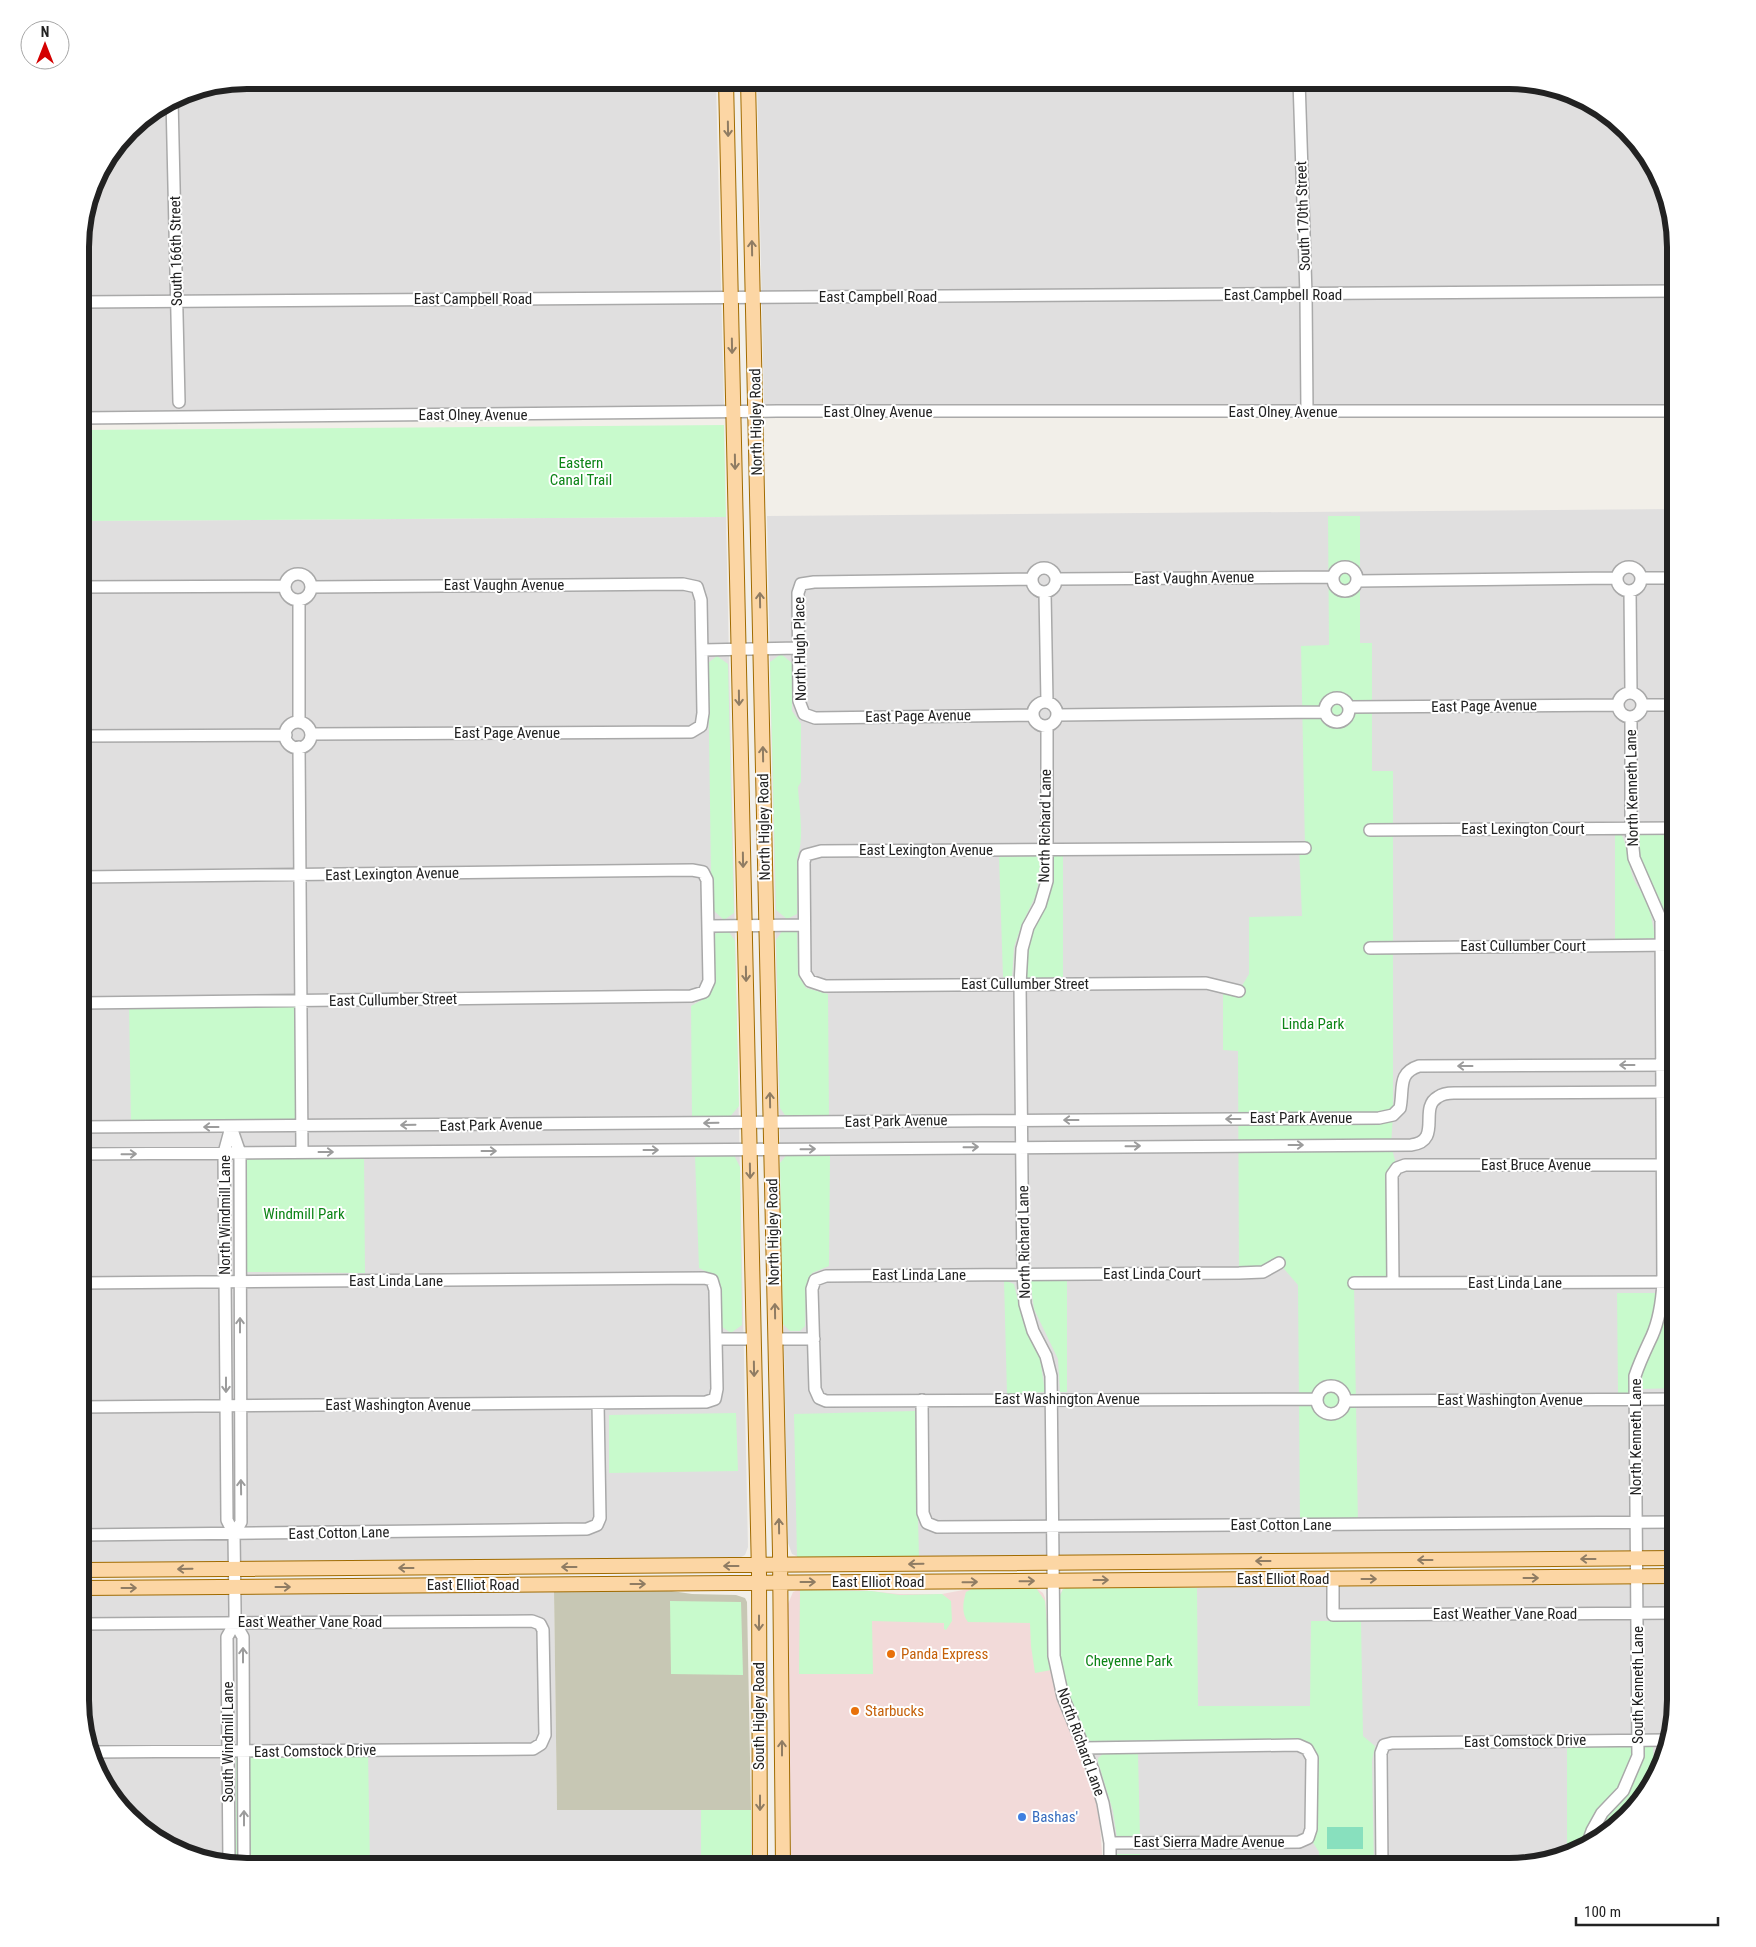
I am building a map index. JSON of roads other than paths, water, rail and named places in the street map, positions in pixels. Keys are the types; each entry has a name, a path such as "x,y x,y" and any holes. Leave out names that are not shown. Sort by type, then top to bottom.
{"main road":[{"name":"North Higley Road","path":"726,89 758,1566"},
{"name":"North Higley Road","path":"748,89 780,1574"},
{"name":"East Elliot Road","path":"89,1587 234,1578 758,1566 780,1574 1052,1580 1333,1579 1637,1568 1667,1560"},
{"name":"East Elliot Road","path":"89,1570 234,1578 759,1583 780,1574 1052,1563 1637,1568 1667,1574"},
{"name":"South Higley Road","path":"758,1566 760,1858"},
{"name":"South Higley Road","path":"780,1574 783,1858"}],"street":[{"name":"South 170th Street","path":"1299,89 1306,295 1307,412"},
{"name":"South 166th Street","path":"172,108 179,402"},
{"name":"East Campbell Road","path":"89,302 1667,291"},
{"name":"East Olney Avenue","path":"89,418 756,412 1667,410"},
{"path":"1631,566 1639,571 1642,578 1638,588 1630,591 1620,587 1617,578 1621,570 1631,566"},
{"path":"1347,567 1355,572 1357,581 1351,590 1342,591 1334,586 1332,577 1338,568 1347,567"},
{"path":"1044,568 1052,571 1056,579 1054,588 1045,592 1035,588 1032,579 1034,572 1044,568"},
{"path":"300,574 307,578 311,586 309,594 299,600 289,596 285,586 292,575 300,574"},
{"name":"East Vaughn Avenue","path":"1056,579 1332,577"},
{"path":"1357,581 1617,578"},
{"path":"1642,578 1667,578"},
{"name":"North Hugh Place","path":"804,714 799,701 798,593 801,584 814,582 1032,579"},
{"name":"East Vaughn Avenue","path":"311,586 683,584 697,587 701,600 702,650"},
{"path":"89,587 285,586"},
{"path":"1630,591 1631,692"},
{"path":"1045,592 1046,702"},
{"path":"299,600 299,722"},
{"path":"702,650 799,648"},
{"name":"East Page Avenue","path":"311,734 691,732 701,726 703,713 702,650"},
{"path":"1631,692 1640,696 1643,705 1638,714 1631,717 1622,714 1618,705 1621,697 1631,692"},
{"path":"1336,697 1346,700 1350,707 1348,716 1341,722 1330,720 1325,712 1328,702 1336,697"},
{"path":"1046,702 1054,705 1058,714 1054,723 1047,727 1038,724 1033,715 1038,704 1046,702"},
{"name":"East Page Avenue","path":"1350,707 1618,705"},
{"path":"1643,705 1667,705"},
{"path":"1058,714 1325,712"},
{"name":"East Page Avenue","path":"804,714 815,718 1033,715"},
{"name":"North Kenneth Lane","path":"1631,717 1631,828 1634,858 1655,902 1661,920 1664,1282 1660,1310 1653,1335 1641,1356 1635,1376 1637,1568"},
{"path":"299,722 309,727 311,734 306,745 299,747 288,742 286,735 291,724 299,722"},
{"name":"North Richard Lane","path":"1047,727 1046,881 1040,905 1028,927 1022,949 1020,984 1023,1274 1025,1304 1033,1331 1046,1356 1052,1376 1054,1656 1063,1697 1104,1803 1110,1843 1110,1858"},
{"path":"89,736 286,735"},
{"path":"299,747 302,1152"},
{"name":"East Lexington Court","path":"1370,830 1667,828"},
{"path":"1047,850 1305,848"},
{"name":"East Lexington Avenue","path":"804,925 804,862 806,855 821,851 1047,850"},
{"name":"East Lexington Avenue","path":"89,877 692,870 703,872 707,880 708,926"},
{"path":"708,926 804,925"},
{"name":"East Cullumber Street","path":"804,925 805,973 810,981 825,986 1206,983 1240,991"},
{"name":"East Cullumber Street","path":"89,1003 691,996 704,992 709,981 708,926"},
{"name":"East Cullumber Court","path":"1370,948 1667,945"},
{"name":"East Park Avenue","path":"89,1127 1379,1118 1393,1115 1400,1108 1405,1074 1411,1068 1419,1066 1667,1065"},
{"name":"East Park Avenue","path":"89,1154 1418,1144 1427,1136 1431,1105 1436,1098 1454,1092 1667,1092"},
{"name":"North Windmill Lane","path":"231,1127 224,1153 227,1520 234,1534 234,1578"},
{"name":"North Windmill Lane","path":"231,1127 240,1153 241,1522 234,1534"},
{"name":"East Bruce Avenue","path":"1393,1283 1392,1175 1397,1168 1405,1165 1667,1165"},
{"name":"East Linda Court","path":"1023,1274 1263,1272 1279,1263"},
{"name":"East Linda Lane","path":"814,1339 812,1289 815,1280 826,1276 1023,1274"},
{"name":"East Linda Lane","path":"89,1283 704,1278 712,1280 715,1290 717,1339"},
{"name":"East Linda Lane","path":"1354,1284 1664,1282"},
{"path":"717,1339 754,1339"},
{"name":"East Washington Avenue","path":"89,1407 706,1402 714,1399 717,1389 717,1339"},
{"path":"776,1339 814,1339"},
{"name":"East Washington Avenue","path":"814,1339 815,1388 819,1398 826,1401 1316,1399"},
{"path":"1330,1386 1340,1389 1345,1401 1344,1406 1338,1412 1329,1414 1320,1410 1316,1399 1321,1389 1330,1386"},
{"name":"East Washington Avenue","path":"1345,1401 1667,1399"},
{"name":"East Cotton Lane","path":"922,1400 923,1513 927,1523 937,1527 1667,1522"},
{"name":"East Cotton Lane","path":"89,1535 587,1529 597,1525 600,1518 598,1403"},
{"name":"South Kenneth Lane","path":"1590,1836 1602,1813 1624,1791 1638,1756 1637,1568"},
{"name":"South Windmill Lane","path":"229,1857 228,1637 234,1622 234,1578"},
{"name":"East Weather Vane Road","path":"1333,1579 1333,1615 1667,1613"},
{"name":"East Weather Vane Road","path":"89,1624 532,1621 540,1624 543,1630 545,1735 541,1744"},
{"name":"South Windmill Lane","path":"234,1622 243,1637 244,1858"},
{"name":"East Comstock Drive","path":"1382,1858 1380,1753 1384,1745 1392,1743 1662,1740"},
{"name":"East Comstock Drive","path":"97,1752 532,1749 541,1744"},
{"name":"East Sierra Madre Avenue","path":"1083,1748 1298,1745 1307,1749 1312,1758 1311,1830 1308,1838 1299,1842 1110,1843"}],"place":[{"name":"Panda Express","path":"891,1654"},
{"name":"Starbucks","path":"855,1711"},
{"name":"Bashas'","path":"1022,1817"}],"park label":[{"name":"Eastern Canal Trail","path":"581,472"},
{"name":"Linda Park","path":"1313,1024"},
{"name":"Windmill Park","path":"304,1214"},
{"name":"Cheyenne Park","path":"1129,1661"}]}
